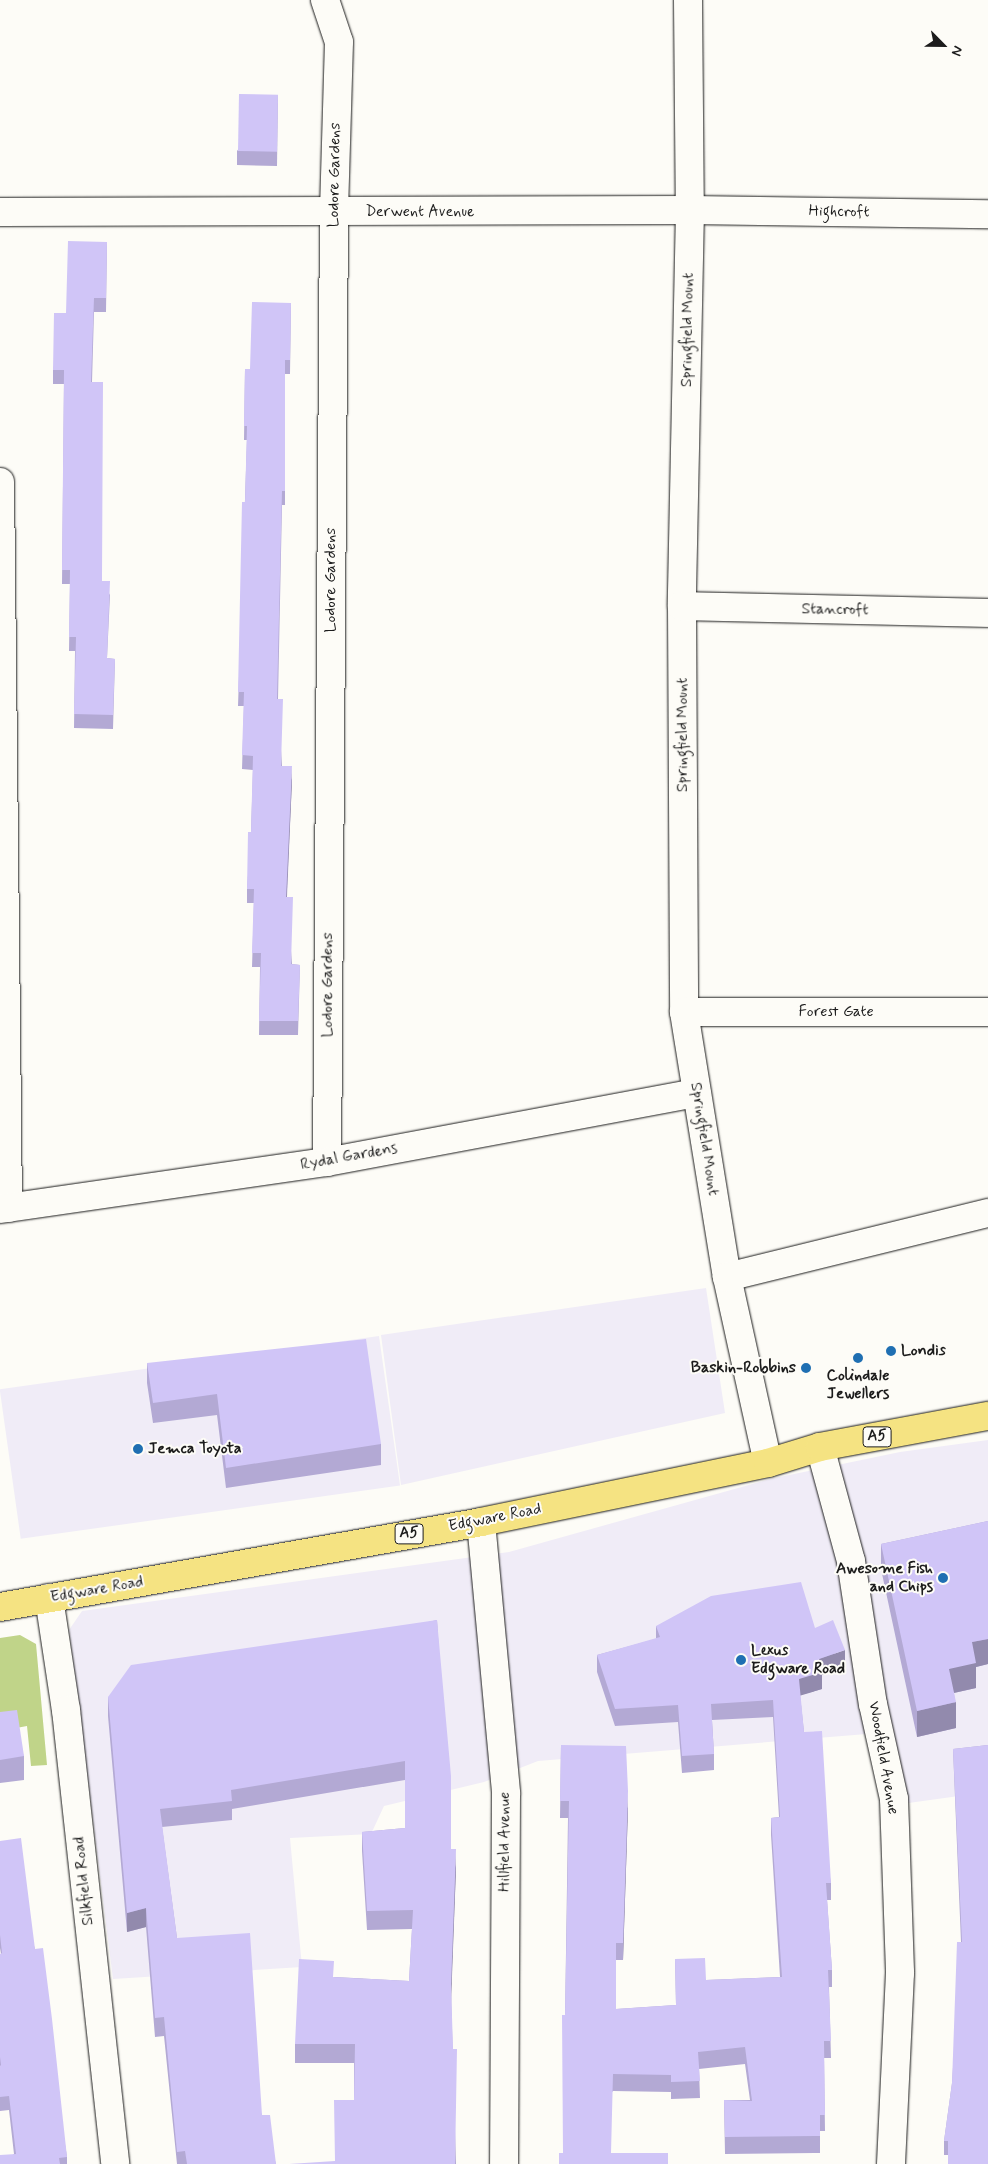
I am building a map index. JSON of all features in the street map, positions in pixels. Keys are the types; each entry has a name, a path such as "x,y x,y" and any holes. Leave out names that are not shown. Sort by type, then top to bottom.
{"main road":[{"name":"Edgware Road","path":"0,1607 480,1522 768,1463 820,1447 988,1416"}],"street":[{"name":"Lodore Gardens","path":"325,0 339,42 334,213 327,1162"},
{"name":"Springfield Mount","path":"688,0 690,210 682,606 684,1012 727,1277 768,1463"},
{"name":"Derwent Avenue","path":"0,212 334,213 690,210"},
{"name":"Highcroft","path":"690,210 988,214"},
{"path":"0,482 4,1209"},
{"name":"Stancroft","path":"682,606 988,614"},
{"name":"Forest Gate","path":"684,1012 988,1012"},
{"name":"Rydal Gardens","path":"4,1209 327,1162 697,1093"},
{"path":"727,1277 988,1213"},
{"name":"Woodfield Avenue","path":"820,1447 852,1560 873,1704 894,1799 900,1973 891,2164"},
{"name":"Hillfield Avenue","path":"480,1522 506,1794 504,2164"},
{"name":"Silkfield Road","path":"49,1598 66,1710 115,2164"}],"shaded area":[{"path":"706,1288 725,1413 401,1485 381,1335"},
{"path":"379,1336 400,1486 21,1539 0,1389"},
{"path":"988,1440 988,1792 894,1805 879,1733 538,1761 484,1782 384,1806 371,1834 290,1838 302,1967 113,1979 69,1630 82,1611 509,1552 770,1479 900,1452"}],"green space":[{"path":"20,1635 36,1644 47,1765 31,1766 27,1726 0,1731 0,1638"}],"building":[{"path":"239,94 278,95 277,152 238,151"},
{"path":"68,241 107,242 106,298 94,298 91,382 103,382 102,581 110,581 107,658 115,659 113,715 74,714 76,637 69,637 70,570 62,570 64,370 53,370 54,313 66,313"},
{"path":"252,302 291,303 290,360 285,360 285,491 282,491 277,699 283,699 281,766 292,766 286,897 293,897 291,964 300,965 298,1021 259,1021 261,953 252,953 254,889 247,889 248,832 251,832 253,756 242,755 244,692 238,692 242,502 245,502 247,426 244,426 245,369 250,369"},
{"path":"366,1339 381,1444 226,1468 217,1394 153,1403 147,1363"},
{"path":"988,1521 988,1639 972,1642 976,1663 949,1669 956,1702 917,1711 881,1544"},
{"path":"801,1582 815,1628 833,1620 845,1650 819,1659 822,1672 799,1679 804,1732 822,1731 831,1883 826,1883 832,1970 828,1970 831,2041 824,2041 825,2115 820,2115 820,2136 725,2137 724,2100 752,2101 745,2047 698,2052 700,2081 671,2082 671,2075 613,2074 611,2153 668,2153 668,2164 559,2164 559,2153 563,2153 562,2015 565,2015 569,1801 560,1801 561,1745 626,1746 628,1791 623,1943 616,1943 616,2009 676,2005 675,1959 705,1958 706,1980 782,1977 771,1818 780,1817 773,1700 711,1704 714,1754 682,1756 678,1705 615,1709 597,1655 660,1637 656,1626 711,1596"},
{"path":"437,1620 451,1776 451,1849 456,1849 451,1984 453,2049 457,2049 455,2164 289,2164 335,2161 334,2100 354,2100 355,2044 295,2044 299,1959 334,1961 333,1977 409,1981 413,1910 367,1911 362,1832 405,1828 405,1761 231,1790 232,1801 160,1809 177,1938 250,1933 262,2115 270,2115 276,2164 187,2164 185,2151 177,2152 164,2017 155,2018 146,1908 127,1913 108,1697 131,1665"},
{"path":"17,1710 24,1756 0,1760 0,1712"},
{"path":"988,1745 988,2164 948,2164 948,2141 944,2141 952,2083 957,1942 962,1942 953,1749"},
{"path":"21,1838 35,1949 43,1948 52,2019 67,2157 59,2158 60,2164 0,2164 0,2155 16,2154 9,2096 0,2097 0,1954 2,1953 0,1935 0,1841"}],"place":[{"name":"Londis","path":"891,1351"},
{"name":"Colindale Jewellers","path":"858,1358"},
{"name":"Baskin-Robbins","path":"806,1368"},
{"name":"Jemca Toyota","path":"138,1449"},
{"name":"Awesome Fish and Chips","path":"943,1578"},
{"name":"Lexus Edgware Road","path":"741,1660"}]}
